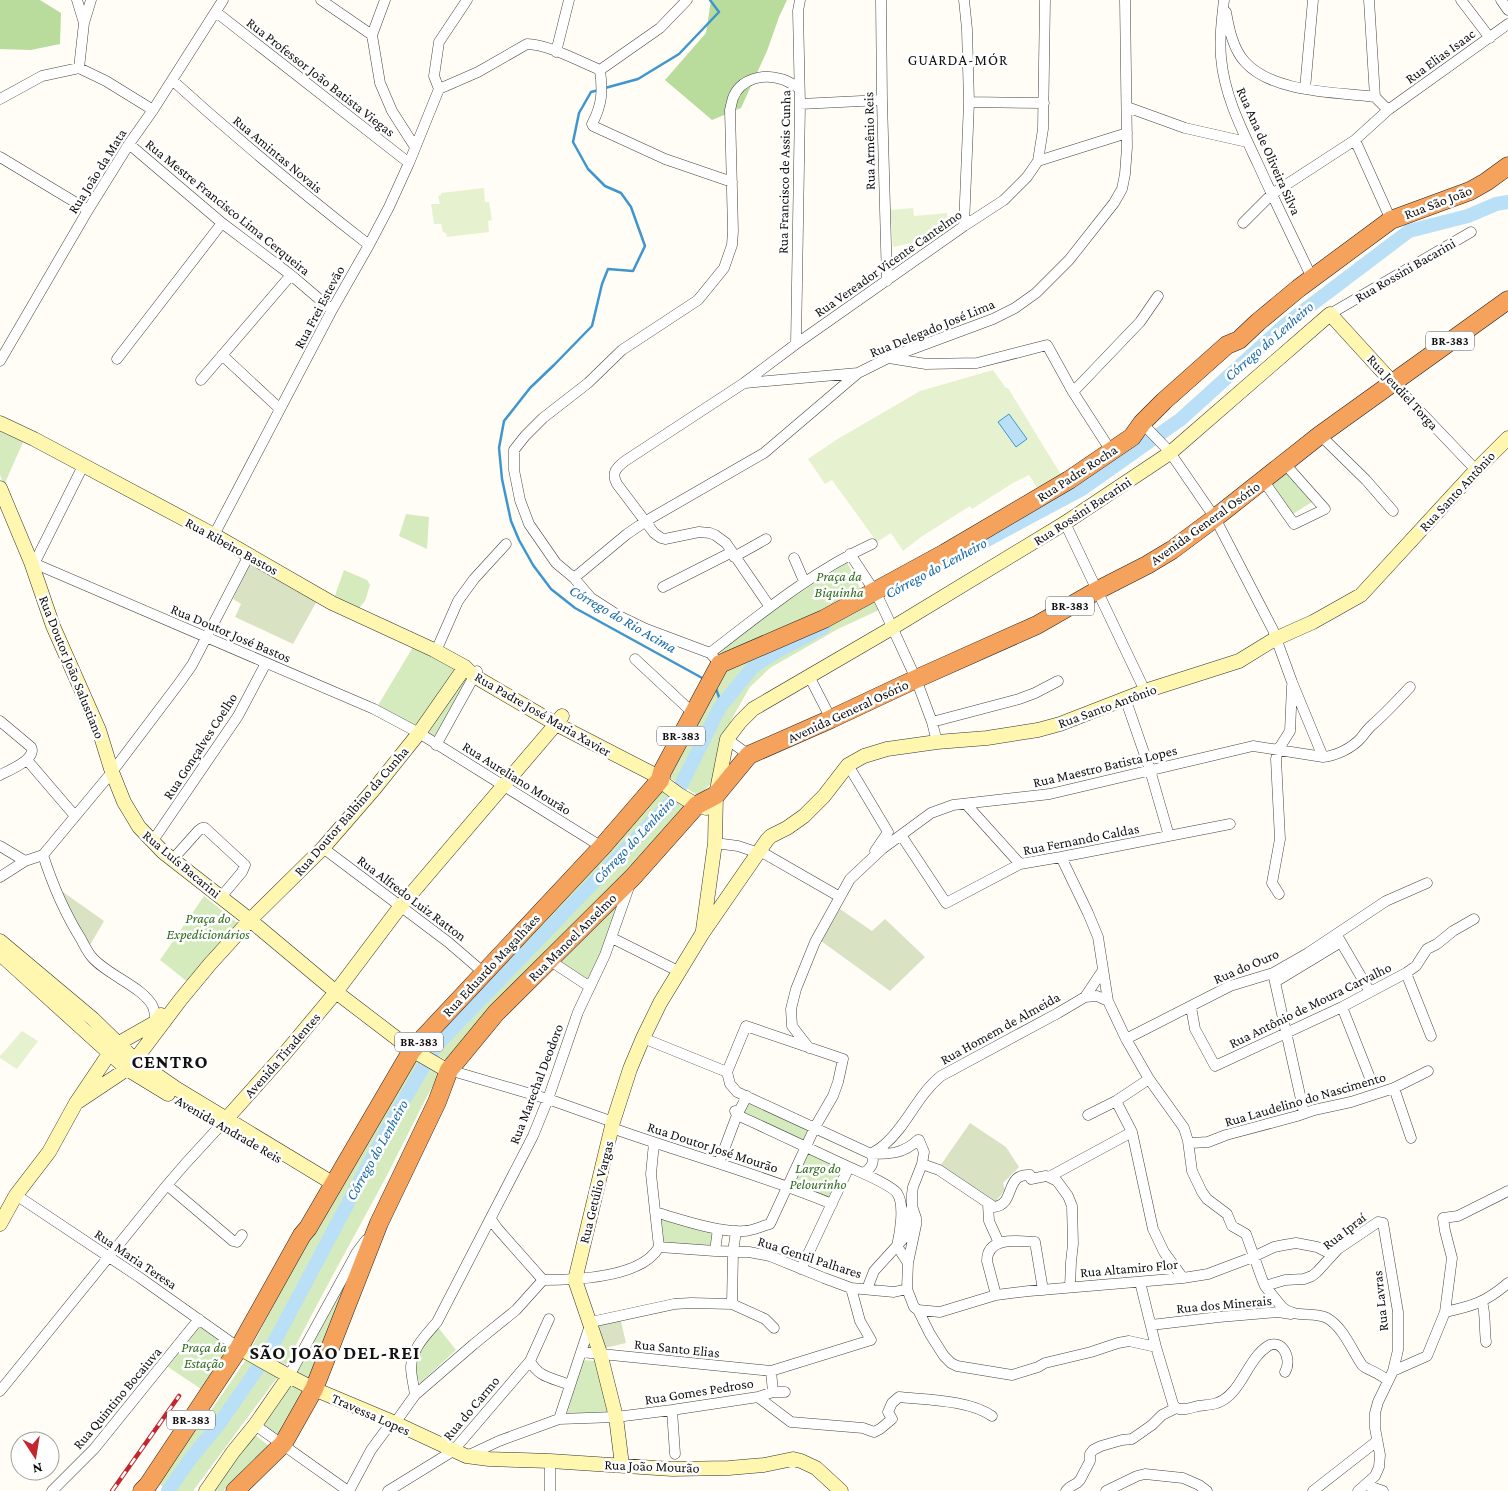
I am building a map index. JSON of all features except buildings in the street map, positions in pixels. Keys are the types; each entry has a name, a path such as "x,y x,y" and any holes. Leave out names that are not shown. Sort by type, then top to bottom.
{"highway":[{"name":"Rua São João","path":"1391,220 1470,191 1508,166"},
{"name":"Rua Padre Rocha","path":"715,663 824,619 876,593 1069,480 1146,427 1164,401 1227,345 1239,340 1312,278 1391,220"},
{"name":"Avenida General Osório","path":"697,805 716,795 749,755 831,720 916,679 1037,625 1098,590 1147,566 1174,547 1217,523 1263,480 1320,435 1508,300"},
{"name":"BR-383","path":"668,783 696,706 715,663"},
{"name":"Rua Eduardo Magalhães","path":"245,1351 302,1235 333,1187 353,1149 411,1054 415,1052 484,972 602,847 668,783"},
{"name":"Rua Manoel Anselmo","path":"446,1069 496,1013 632,877 697,805"},
{"name":"BR-383","path":"235,1491 283,1444 314,1389 379,1223 437,1102 446,1069"},
{"name":"BR-383","path":"148,1489 245,1351"}],"street":[{"path":"77,0 84,23"},
{"path":"79,68 84,23 91,0"},
{"name":"Rua João da Mata","path":"0,361 88,210 223,0"},
{"path":"321,0 372,35"},
{"path":"385,0 372,35 380,83 392,111 415,147"},
{"path":"467,0 439,42 434,76 439,89 478,72 523,45 534,45 556,52 600,70"},
{"path":"556,52 569,0"},
{"path":"600,70 660,28 687,0"},
{"name":"Rua Francisco de Assis Cunha","path":"796,344 800,104 798,11 800,0"},
{"name":"Rua Armênio Reis","path":"882,0 882,100 887,281"},
{"path":"964,0 969,102 964,226"},
{"name":"Rua Vereador Vicente Cantelmo","path":"646,522 617,484 614,476 614,471 625,461 744,383 796,344 1004,200 1027,176 1038,161 1043,129 1045,0"},
{"name":"Rua Delegado José Lima","path":"574,578 627,534 764,453 858,373 888,358 993,319 1015,308 1036,292 1069,260 1114,203 1122,189 1125,174 1127,133 1125,0"},
{"path":"1305,89 1313,0"},
{"path":"1369,0 1375,97"},
{"path":"1461,0 1490,38"},
{"path":"1500,0 1508,10"},
{"path":"1224,1 1228,26 1236,48 1244,61 1258,73 1283,84 1305,89 1375,97 1388,110"},
{"name":"Rua Ana de Oliveira Silva","path":"1224,1 1219,35 1225,81 1232,105 1247,142 1312,278"},
{"name":"Rua Professor João Batista Viegas","path":"216,12 410,163"},
{"name":"Rua Elias Isaac","path":"1243,223 1272,194 1356,140 1388,110 1508,24"},
{"path":"0,99 42,76 79,68 106,81 153,110"},
{"path":"600,70 602,85 601,105 598,115 592,124 595,127 665,159 732,182"},
{"path":"799,88 782,79 769,76 754,78 743,84 733,96 730,110 732,245 722,272 698,300 622,350 588,383 543,418 514,450 514,470 520,500 529,524 556,563 574,578 591,598 619,616 715,663 770,607 804,581 850,554 872,544"},
{"name":"Rua Amintas Novais","path":"172,80 300,192 369,245"},
{"name":"Rua Frei Estevão","path":"214,535 332,310 369,245 410,163 439,89"},
{"path":"800,104 882,100"},
{"path":"969,102 1044,103"},
{"path":"1127,107 1186,128 1247,142"},
{"path":"1038,161 1127,133"},
{"path":"1356,140 1391,220"},
{"name":"Rua Mestre Francisco Lima Cerqueira","path":"129,144 222,223 291,275 332,310"},
{"path":"0,157 88,210"},
{"path":"117,359 222,223"},
{"name":"Rua Rossini Bacarini","path":"702,934 715,843 714,818 716,795 727,739 753,709 892,628 1065,523 1170,452 1330,314 1472,232"},
{"path":"201,380 291,275"},
{"path":"1073,392 1140,322 1158,296"},
{"name":"Rua Jeudiel Torga","path":"1330,314 1476,470"},
{"path":"888,358 926,364 977,364 1047,345 1073,392 1111,451"},
{"path":"222,355 280,409"},
{"path":"744,383 858,373"},
{"name":"Rua Ribeiro Bastos","path":"0,423 34,439 214,535 332,603 436,651 472,671"},
{"path":"1146,427 1170,452 1217,523 1273,630 1323,757 1339,753 1359,740 1410,687"},
{"path":"1320,435 1366,480 1393,511"},
{"name":"Rua Santo Antônio","path":"702,934 771,836 804,816 824,796 848,765 856,760 875,752 937,742 987,738 1038,730 1060,724 1145,691 1238,661 1275,638 1313,622 1361,595 1508,438"},
{"path":"1263,480 1294,524 1325,509 1285,464"},
{"path":"32,563 83,466"},
{"name":"Rua Doutor João Salustiano","path":"0,488 4,505 32,563 53,626 99,730 112,772"},
{"path":"646,522 654,534 661,538 666,539 699,532 710,532 721,539 770,607"},
{"path":"1065,523 1145,691"},
{"path":"663,587 766,539"},
{"path":"436,651 458,601 479,573 506,544"},
{"path":"850,554 876,593 886,614 916,679 932,722 937,742"},
{"path":"0,877 25,861 43,855 112,772 192,665 249,555"},
{"path":"794,558 804,581"},
{"name":"Rua Doutor José Bastos","path":"32,563 374,709 419,733"},
{"path":"635,659 696,706"},
{"name":"Rua Gonçalves Coelho","path":"152,842 238,716 266,663"},
{"path":"436,745 472,671"},
{"name":"Rua Padre José Maria Xavier","path":"472,671 655,775 697,805 709,810 714,818"},
{"name":"Rua Doutor Balbino da Cunha","path":"181,999 250,920 323,848 472,671"},
{"path":"809,676 831,720"},
{"path":"932,722 1019,699 1058,682"},
{"path":"1280,894 1272,883 1280,839 1276,763 1278,750 1290,731 1292,682"},
{"path":"1125,698 1150,770 1168,836"},
{"name":"Avenida Tiradentes","path":"0,1391 167,1185 286,1052 336,992 400,907 559,720"},
{"path":"0,722 32,748 33,753 27,760 0,775"},
{"name":"Rua Aureliano Mourão","path":"419,733 602,847"},
{"path":"727,739 749,755"},
{"name":"Rua Maestro Batista Lopes","path":"809,1048 794,1031 791,1004 815,942 850,879 867,862 932,812 941,808 966,804 1050,794 1253,746 1323,757"},
{"path":"27,760 75,816"},
{"path":"848,765 888,832 867,862"},
{"name":"Rua Luís Bacarini","path":"112,772 124,802 136,824 152,842 336,992 415,1052 446,1069"},
{"path":"966,804 1020,864"},
{"name":"Rua Fernando Caldas","path":"901,835 946,903 1020,864 1061,858 1230,824"},
{"path":"173,859 198,831 204,828 245,865 242,872 221,897"},
{"path":"715,843 738,846 756,852 760,851 840,896"},
{"path":"0,846 25,861"},
{"name":"Rua Alfredo Luiz Ratton","path":"323,848 448,942 484,972"},
{"path":"43,855 67,916 90,955 102,967 145,997 154,1009 156,1022"},
{"path":"1061,858 1098,937 1108,1001 1126,1039 1149,1079 1180,1122 1188,1141 1192,1171 1202,1192 1226,1214 1232,1226 1246,1234 1265,1286 1286,1310 1300,1315"},
{"name":"Rua Marechal Deodoro","path":"414,1395 412,1367 419,1343 437,1322 533,1136 583,999 590,988 612,938 632,877"},
{"name":"Rua do Ouro","path":"1126,1039 1158,1021 1191,1007 1230,986 1274,977 1339,938 1386,900 1427,883"},
{"name":"Rua Antônio de Moura Carvalho","path":"1191,1007 1195,1029 1215,1066 1342,1007 1406,973 1416,966 1427,949 1437,944 1458,927 1474,919"},
{"name":"Rua Getúlio Vargas","path":"575,1280 613,1125 630,1069 642,1038 660,1003 702,934"},
{"path":"612,938 680,972"},
{"path":"1339,938 1370,992"},
{"path":"0,940 93,1019 118,1043 131,1064"},
{"path":"0,954 109,1054 131,1064"},
{"path":"549,960 590,988"},
{"path":"1085,996 1103,970"},
{"path":"1406,973 1431,1036"},
{"path":"1274,977 1304,1113"},
{"path":"1085,996 1098,996 1108,1001"},
{"name":"Rua Homem de Almeida","path":"871,1154 893,1136 928,1087 941,1076 1058,1013 1085,996"},
{"path":"150,1039 156,1022 165,1010 181,999"},
{"path":"76,1103 131,1064 181,999"},
{"path":"1342,1007 1370,1078"},
{"path":"0,1224 16,1195 49,1152 76,1103 109,1054 118,1043 156,1022"},
{"path":"655,1212 718,1229 744,1232 770,1224 815,1127 833,1096 843,1059 746,1026 727,1072 733,1088 747,1096 815,1127 871,1154 883,1155 898,1152 918,1140 923,1147 922,1164 912,1194 912,1206 905,1235 874,1271 867,1289"},
{"path":"642,1038 727,1072"},
{"name":"Avenida Andrade Reis","path":"131,1064 177,1089 223,1123 333,1187"},
{"name":"Rua Doutor José Mourão","path":"446,1069 548,1099 654,1143 788,1186 832,1204"},
{"name":"Rua Laudelino do Nascimento","path":"1188,1141 1191,1143 1208,1142 1304,1113 1351,1102 1394,1088 1428,1071"},
{"path":"1088,1115 1116,1101 1149,1079"},
{"path":"1394,1088 1410,1138"},
{"path":"719,1163 736,1113 747,1096"},
{"path":"1116,1101 1132,1132 1153,1229 1164,1252 1183,1278"},
{"path":"736,1113 863,1173 890,1188 898,1196 901,1209 897,1246 908,1263"},
{"path":"1049,1177 1132,1132"},
{"path":"255,1425 348,1491 371,1450 385,1431 395,1423 414,1395 516,1310 543,1280 592,1278 626,1270 654,1256 659,1247 652,1174 654,1143"},
{"path":"863,1173 868,1171 871,1166 873,1157 871,1154"},
{"path":"922,1164 939,1170 988,1204 994,1206 1002,1204 1007,1199 1013,1183 1021,1176 1030,1175 1031,1179 1046,1176 1057,1181 1068,1196 1072,1206 1073,1244 1070,1287"},
{"path":"801,1269 849,1167"},
{"path":"167,1185 233,1241 237,1242 242,1234"},
{"path":"1393,1371 1427,1356 1445,1312 1452,1258 1443,1218 1458,1216 1508,1191"},
{"name":"Rua Maria Teresa","path":"16,1195 245,1351"},
{"path":"988,1204 989,1221 999,1243"},
{"path":"912,1206 916,1225 908,1263 908,1289 914,1307 918,1310 940,1351 951,1364 1012,1375 1045,1363 1091,1352 1118,1343 1129,1341 1156,1347"},
{"path":"491,1219 543,1280"},
{"name":"Rua Ipraí","path":"1265,1286 1285,1280 1309,1278 1338,1249 1378,1222 1383,1223 1384,1227"},
{"path":"206,1491 233,1452 255,1425 287,1375 357,1252 379,1223"},
{"name":"Rua Lavras","path":"1362,1488 1375,1476 1380,1467 1375,1413 1378,1402 1393,1371 1398,1350 1399,1323 1384,1227"},
{"path":"715,1252 718,1229"},
{"path":"732,1304 733,1252 736,1231"},
{"path":"996,1295 987,1256 991,1248 999,1243 1013,1240 1035,1242 1043,1290"},
{"name":"Rua Altamiro Flor","path":"918,1310 940,1312 996,1295 1029,1290 1140,1282 1208,1274 1274,1247 1296,1243 1325,1250 1338,1249"},
{"name":"Rua Gentil Palhares","path":"659,1247 715,1252 748,1252 770,1256 851,1288 894,1292 908,1289"},
{"path":"575,1280 600,1354 616,1417 622,1465"},
{"path":"1140,1282 1156,1347 1173,1404 1176,1408 1180,1410 1190,1409 1217,1403 1227,1398 1242,1380 1258,1354 1272,1344 1285,1351 1289,1364 1286,1372"},
{"path":"1445,1312 1466,1308 1482,1302 1508,1283"},
{"path":"773,1392 771,1372 871,1340 860,1321 851,1288"},
{"path":"1482,1302 1485,1314 1486,1342"},
{"path":"590,1322 674,1304 732,1304 765,1319 774,1328"},
{"name":"Rua dos Minerais","path":"1151,1325 1278,1312 1319,1315 1329,1320 1340,1331 1363,1367 1378,1373 1388,1381"},
{"name":"Rua Quintino Bocaiuva","path":"52,1491 94,1449 199,1319"},
{"name":"Rua do Carmo","path":"388,1491 460,1454 523,1367 530,1361 549,1319"},
{"path":"560,1419 590,1322"},
{"name":"Travessa Lopes","path":"245,1351 314,1389 395,1423 460,1454"},
{"name":"Rua Santo Elias","path":"580,1352 771,1372"},
{"path":"530,1361 537,1372 549,1378 570,1384"},
{"name":"Rua Gomes Pedroso","path":"460,1454 560,1419 616,1417 758,1397 773,1392 785,1392"},
{"path":"758,1397 791,1422 863,1428 874,1432 892,1419 888,1412 892,1403 900,1397 972,1406 984,1410 992,1416"},
{"path":"1066,1491 1080,1479 1090,1461 1092,1451 1101,1446 1132,1439 1152,1425 1162,1415 1176,1408"},
{"path":"672,1410 675,1454"},
{"path":"1313,1491 1377,1442"},
{"name":"Rua João Mourão","path":"460,1454 489,1459 672,1469 730,1468 764,1465 793,1459 816,1468 841,1491"},
{"path":"550,1461 550,1491"},
{"path":"1106,1491 1137,1476 1146,1474 1183,1478 1199,1484 1207,1491"},
{"path":"1362,1488 1383,1491"}],"green space":[{"path":"0,0 40,0 61,13 60,44 31,50 0,49"},
{"path":"711,0 787,0 767,51 741,108 712,120 665,80 706,33"},
{"path":"484,188 485,202 489,202 492,220 488,221 489,232 447,237 446,233 443,232 441,224 434,224 431,204 440,204 438,196 441,193"},
{"path":"913,208 914,216 947,213 948,235 893,247 890,210"},
{"path":"993,370 1006,388 1008,388 1063,478 1040,492 1029,475 972,509 970,506 921,537 903,551 891,533 877,542 832,480 825,484 808,459 836,440 920,391"},
{"path":"0,426 24,440 4,485 0,475"},
{"path":"1286,470 1312,502 1293,514 1270,482"},
{"path":"406,514 429,517 427,549 399,536"},
{"name":"Praça da Biquinha","path":"847,562 861,590 730,656 721,652 720,650 766,615"},
{"path":"250,564 318,599 293,644 235,617 241,604 233,599"},
{"path":"344,570 367,580 370,585 365,601 356,612 333,601"},
{"path":"871,596 879,610 838,629 770,668 750,687 731,720 715,779 699,796 668,777 718,678 730,667"},
{"path":"413,647 457,671 418,728 377,707"},
{"path":"463,676 468,679 436,739 422,731"},
{"path":"662,786 692,805 447,1060 419,1048"},
{"path":"627,887 589,985 555,961"},
{"path":"63,892 104,921 90,945 61,897"},
{"name":"Praça do Expedicionários","path":"204,896 239,924 189,983 160,960"},
{"path":"840,909 872,931 885,919 925,957 890,991 821,941"},
{"path":"22,1031 38,1041 17,1069 0,1058 0,1056"},
{"path":"410,1058 440,1073 286,1365 252,1347 293,1267"},
{"path":"747,1102 810,1130 804,1144 741,1116"},
{"path":"970,1123 1006,1147 1019,1167 1003,1183 1005,1190 995,1202 940,1166"},
{"name":"Largo do Pelourinho","path":"807,1152 844,1169 829,1201 792,1183"},
{"path":"659,1217 715,1229 712,1250 662,1244"},
{"path":"355,1265 312,1384 294,1375"},
{"path":"620,1317 626,1343 601,1349 595,1323"},
{"name":"Praça da Estação","path":"201,1325 234,1348 204,1391 168,1367"},
{"path":"437,1326 456,1350 420,1383 415,1372 415,1359 421,1347"},
{"path":"247,1358 279,1375 193,1491 168,1491 156,1481 210,1412"},
{"path":"582,1360 597,1361 610,1412 567,1414"},
{"path":"292,1379 310,1387 278,1434 264,1425"},
{"path":"254,1434 269,1446 223,1491 210,1491"}],"water":[{"path":"1009,414 1027,439 1016,447 998,422"}],"waterway":[{"name":"Córrego do Rio Acima","path":"605,88 638,79 679,54 719,12 710,0"},
{"name":"Córrego do Rio Acima","path":"599,90 591,92 579,113 573,142 588,169 605,186 621,193 631,207 645,246 633,271 608,269 602,284 592,326 530,388 504,421 499,448 502,479 511,521 519,540 533,565 551,589 575,608 704,679"},
{"name":"Córrego do Lenheiro","path":"942,564 1082,489 1181,419 1286,324 1409,231 1468,216 1496,204 1508,202"},
{"name":"Córrego do Lenheiro","path":"168,1491 191,1458 219,1424 269,1352 390,1124 435,1047 674,799 720,707 754,666 776,652 824,627"},
{"name":"Córrego do Rio Acima","path":"716,689 720,707"}],"railway":[{"path":"112,1491 179,1396"}],"district":[{"name":"GUARDA-MÓR","path":"958,60"},
{"name":"CENTRO","path":"170,1061"},
{"name":"SÃO JOÃO DEL-REI","path":"335,1352"}]}
